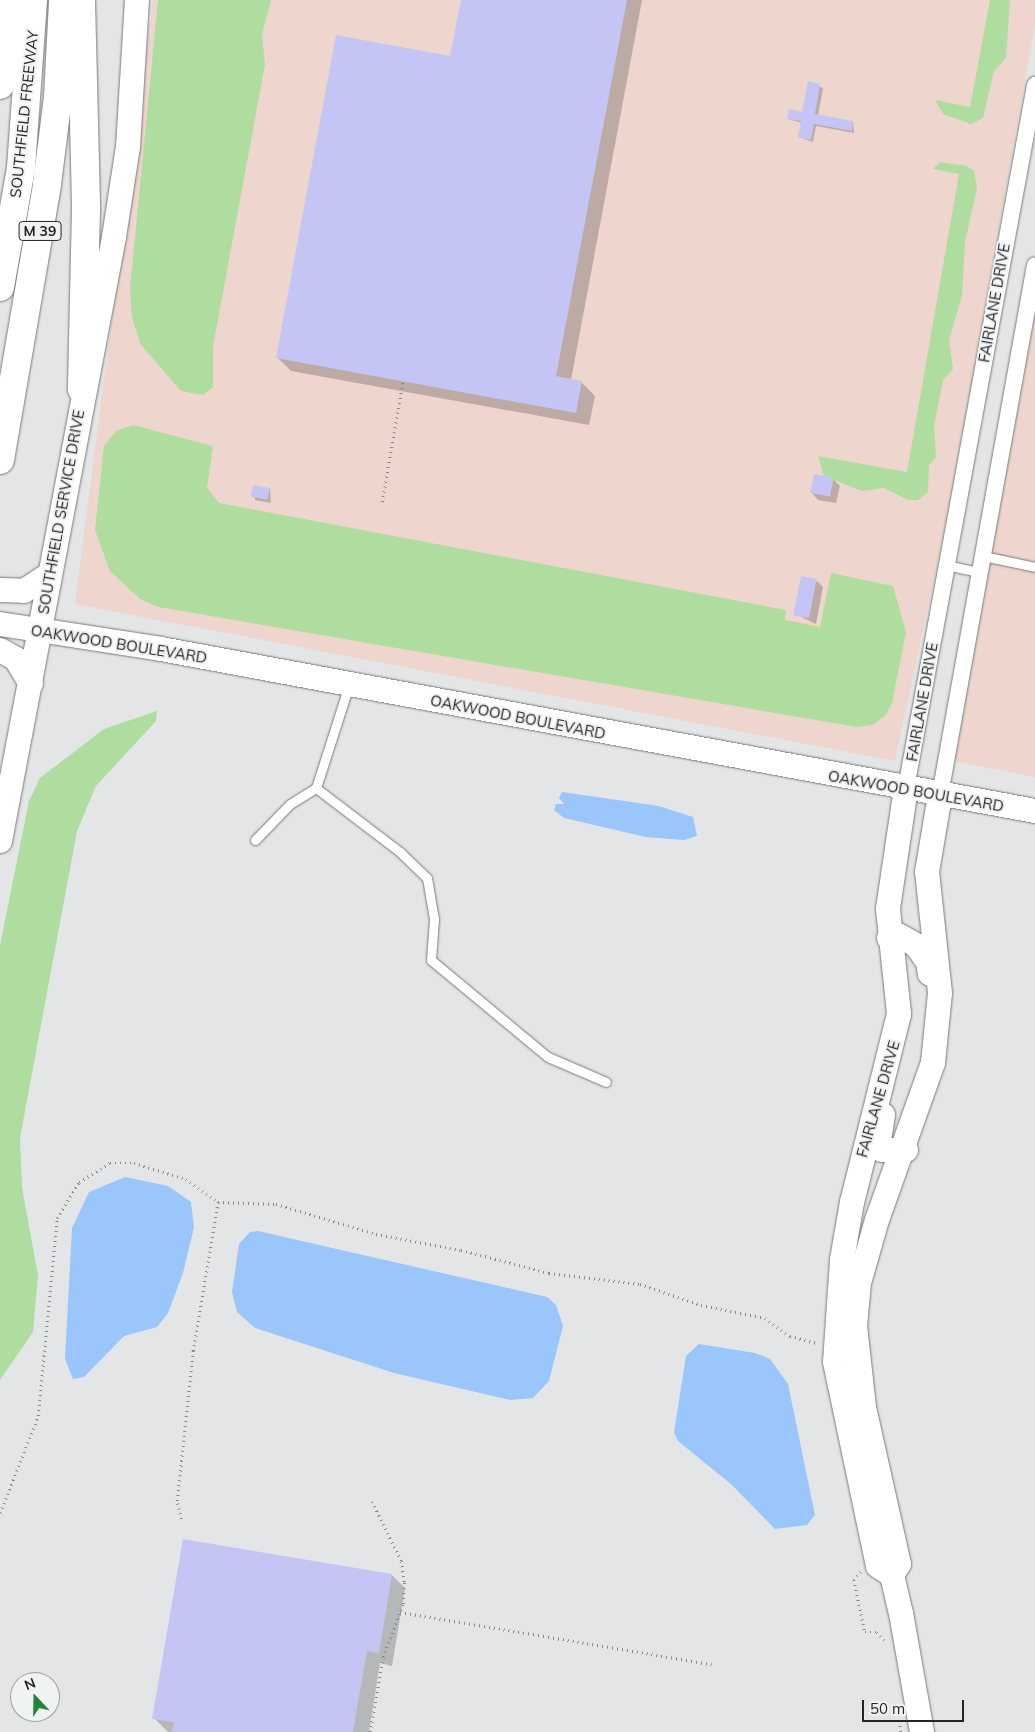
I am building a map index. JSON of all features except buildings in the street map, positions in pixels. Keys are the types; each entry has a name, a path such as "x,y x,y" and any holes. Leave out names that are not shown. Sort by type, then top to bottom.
{"highway":[{"path":"0,85 13,0"},
{"name":"SOUTHFIELD FREEWAY","path":"0,287 21,168 33,0"},
{"name":"SOUTHFIELD FREEWAY","path":"0,460 48,184 63,0"},
{"path":"81,0 86,209 82,389"}],"street":[{"name":"SOUTHFIELD SERVICE DRIVE","path":"0,841 31,684 82,389 128,147 137,0"},
{"name":"FAIRLANE DRIVE","path":"892,1574 878,1566 840,1399 835,1353 842,1260 864,1144 894,1049 899,986 889,938 889,884 1035,85"},
{"path":"922,1732 892,1574 899,1564 864,1407 855,1326 865,1260 906,1150 933,1064 940,993 926,872 1035,265"},
{"path":"6,591 24,592 50,574"},
{"name":"OAKWOOD BOULEVARD","path":"2,625 161,649 1035,812"},
{"path":"2,650 16,659 31,684"},
{"path":"889,938 898,935 910,942 928,962 933,1064"},
{"path":"894,1049 897,1073 878,1140 882,1150 906,1150"}],"lane":[{"path":"983,556 1035,567"},
{"path":"946,565 980,572"},
{"path":"255,840 290,804 316,788 349,685"},
{"path":"316,788 400,852 426,878 434,919 431,960 548,1057 606,1082"}],"path":[{"path":"382,502 403,381"},
{"path":"0,1513 38,1416 53,1240 66,1200 94,1170 110,1163 134,1163 186,1179 218,1202 251,1200 276,1204 376,1234 461,1250 549,1273 640,1284 701,1305 765,1318 806,1343 823,1345"},
{"path":"181,1519 177,1500 192,1360 218,1202"},
{"path":"370,1732 383,1657 400,1612 404,1582 401,1560 372,1502"},
{"path":"854,1580 865,1632 882,1635 888,1649"},
{"path":"400,1612 712,1664"},
{"path":"899,1715 901,1732"}],"shaded area":[{"path":"153,0 1035,0 1035,24 946,525 895,761 75,604"},
{"path":"1035,312 1035,777 953,761"}],"green space":[{"path":"158,0 271,0 262,35 265,64 213,347 213,387 203,395 181,391 141,345 132,318 130,288"},
{"path":"990,0 1010,0 1006,58 994,71 983,118 971,124 943,114 935,100 970,107"},
{"path":"940,162 967,166 974,171 977,188 965,242 962,296 949,340 953,369 943,380 934,426 936,457 929,465 928,492 918,500 908,500 884,488 862,491 824,476 818,456 907,472 959,174 933,169"},
{"path":"133,425 213,446 207,488 219,503 786,610 785,620 820,627 831,573 893,586 906,632 892,703 885,716 872,725 857,727 158,607 140,599 110,571 95,530 104,446 116,431"},
{"path":"157,711 156,721 96,786 77,831 20,1138 22,1188 38,1275 33,1332 0,1380 0,945 29,801 40,778 104,729"}],"water":[{"path":"562,792 659,806 693,817 697,836 684,840 646,837 564,818 554,810 556,804 564,804 559,798"},
{"path":"125,1177 168,1186 191,1202 194,1227 183,1273 168,1313 157,1327 124,1336 84,1377 73,1379 65,1359 72,1228 89,1192"},
{"path":"258,1231 547,1297 556,1305 563,1326 549,1381 533,1398 510,1400 394,1373 255,1328 237,1312 232,1292 239,1244 250,1232"},
{"path":"699,1344 755,1353 770,1359 788,1384 815,1515 807,1525 775,1529 732,1485 678,1441 674,1432 686,1356"}]}
